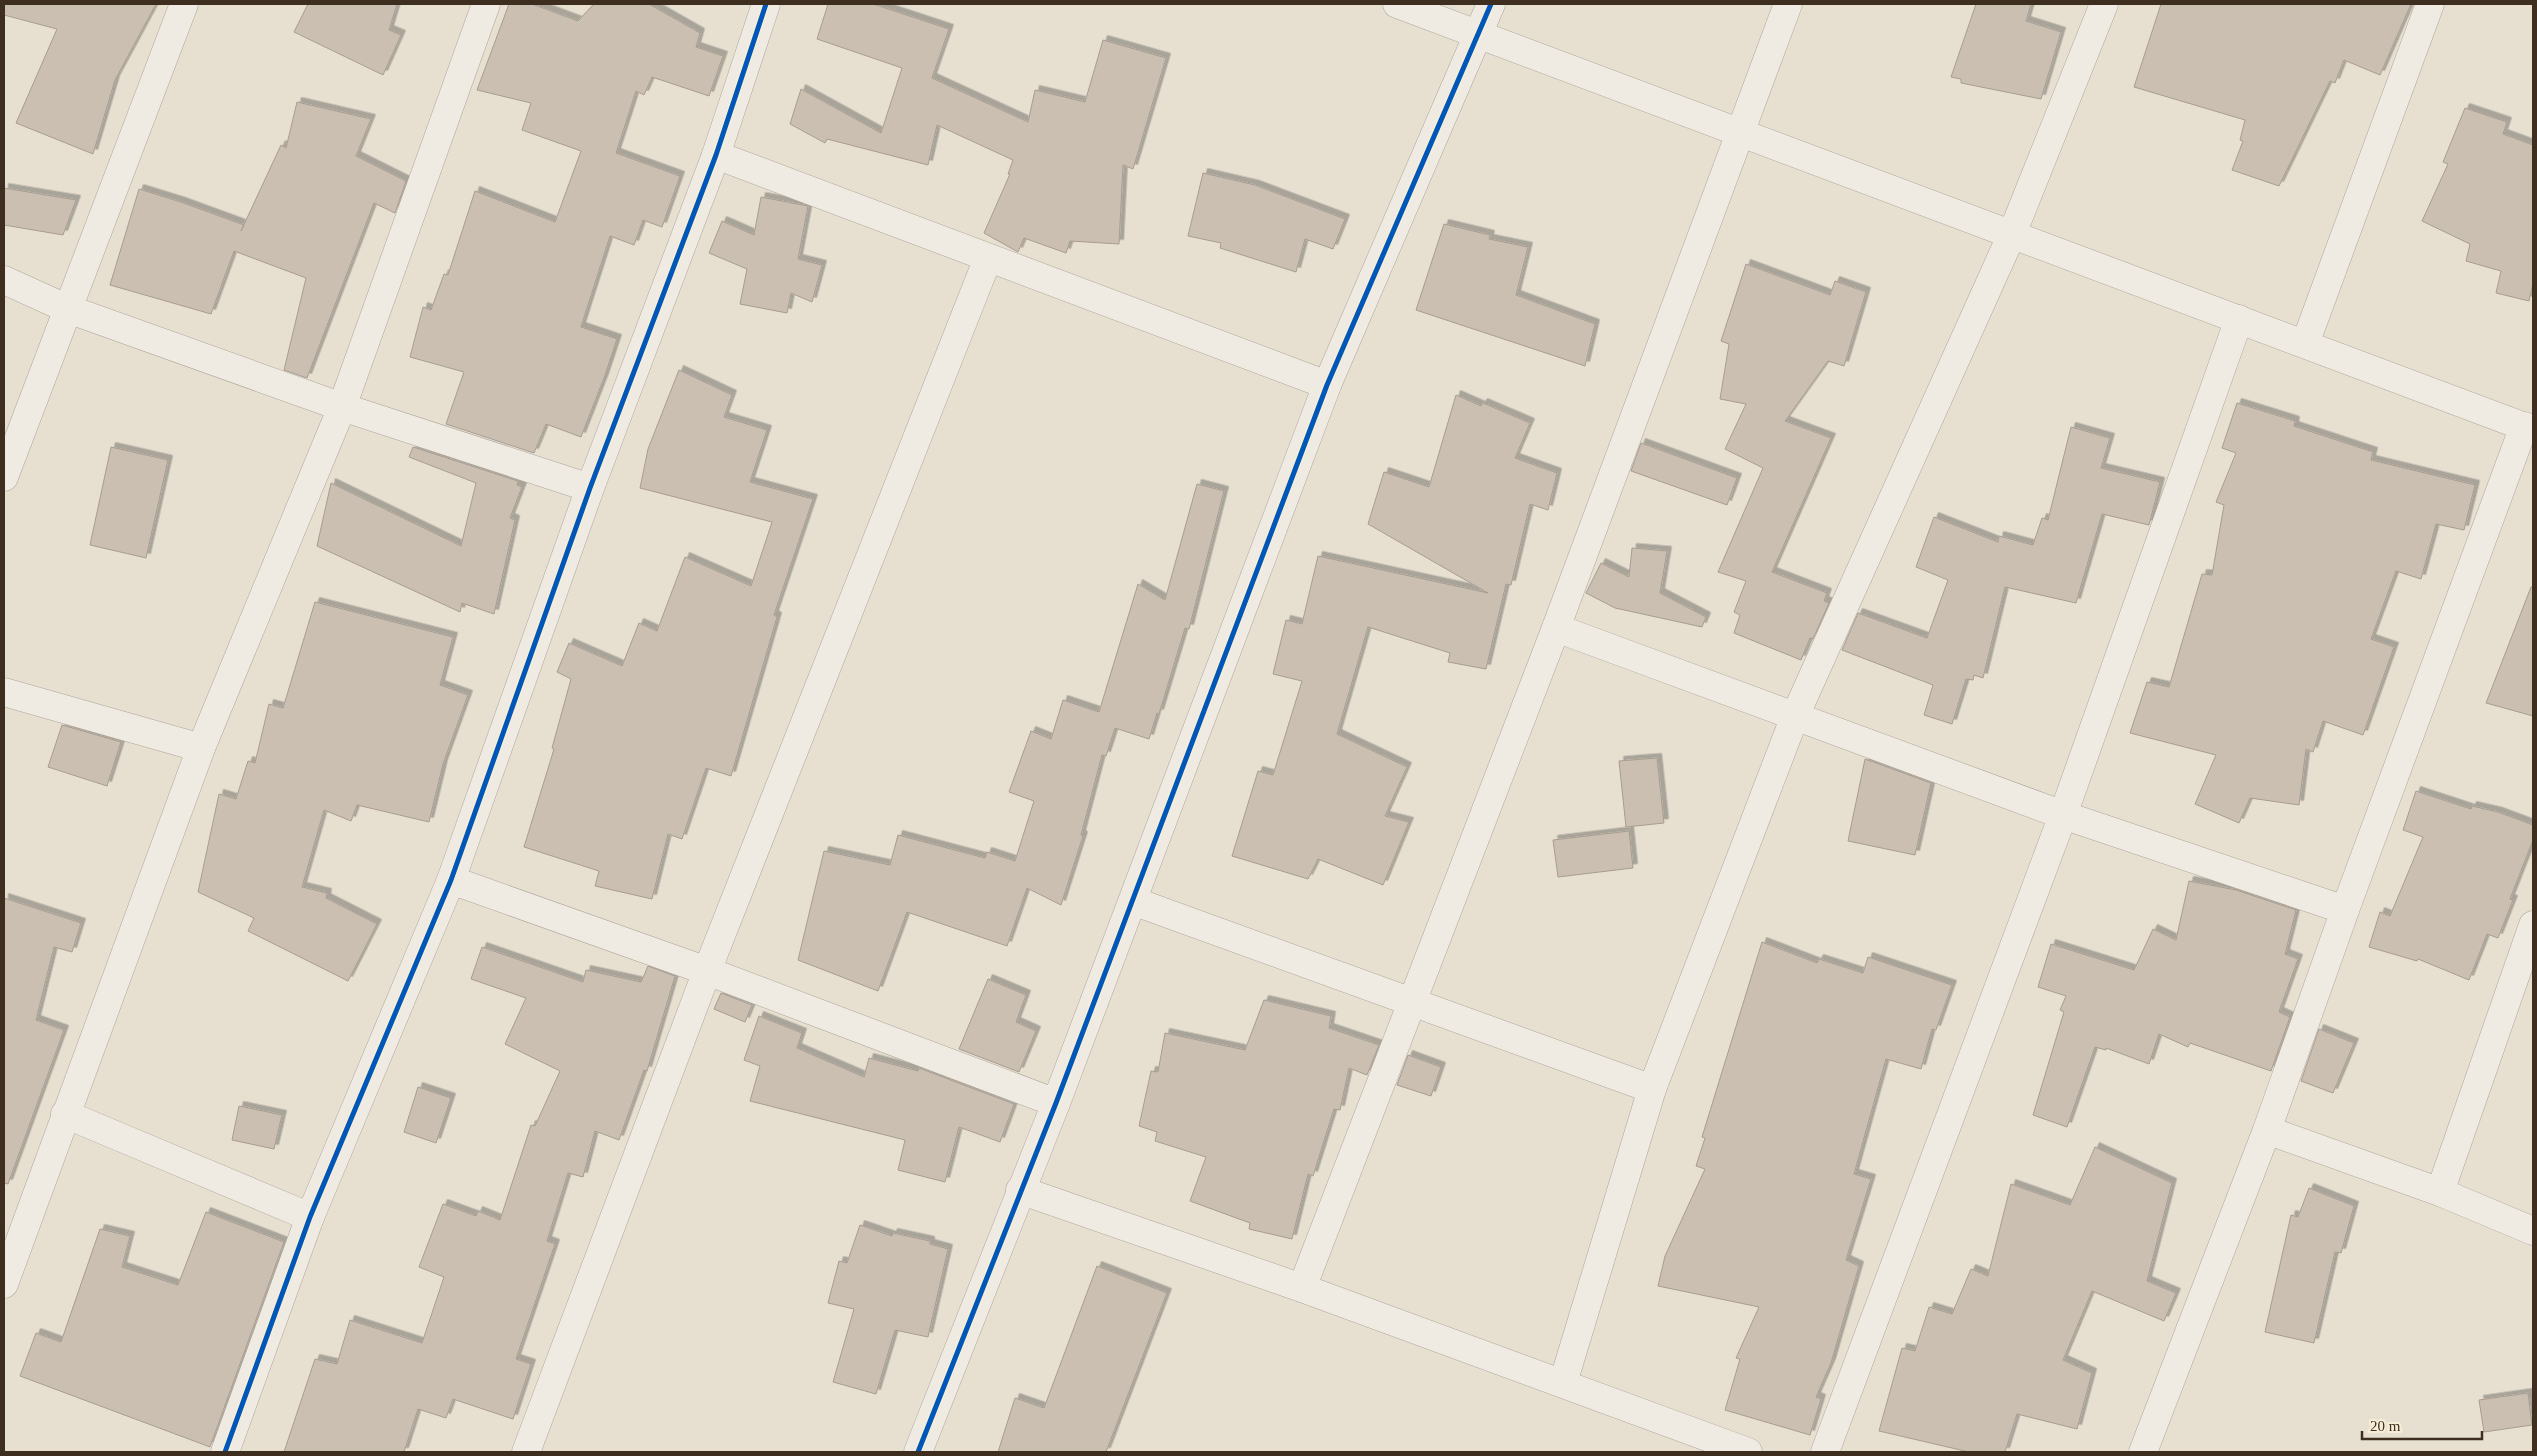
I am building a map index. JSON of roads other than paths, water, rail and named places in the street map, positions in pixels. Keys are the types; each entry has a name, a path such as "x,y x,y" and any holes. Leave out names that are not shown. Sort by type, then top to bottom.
{"street":[{"path":"4,477 184,4"},
{"path":"4,1284 201,748 342,407 486,4"},
{"path":"225,1452 310,1217 450,880 590,488 716,155 766,4"},
{"path":"1398,4 2529,428 2344,910 2267,1130 2143,1452"},
{"path":"918,1452 1056,1103 1327,385 1491,4"},
{"path":"1302,1288 1411,1000 1556,628 1788,4"},
{"path":"1564,1383 1652,1089 1795,716 2012,234 2104,4"},
{"path":"2305,344 2430,4"},
{"path":"716,155 1327,385"},
{"path":"526,1452 707,971 988,258"},
{"path":"4,280 68,309 342,407 590,488"},
{"path":"1825,1452 2063,815 2239,319"},
{"path":"1556,628 2063,815 2344,910"},
{"path":"4,692 201,748"},
{"path":"450,880 707,971 1056,1103"},
{"path":"1133,901 1411,1000 1652,1089"},
{"path":"2440,1192 2533,925"},
{"path":"65,1114 310,1217"},
{"path":"2267,1130 2440,1192 2533,1231"},
{"path":"1020,1190 1302,1288 1748,1452"}]}
